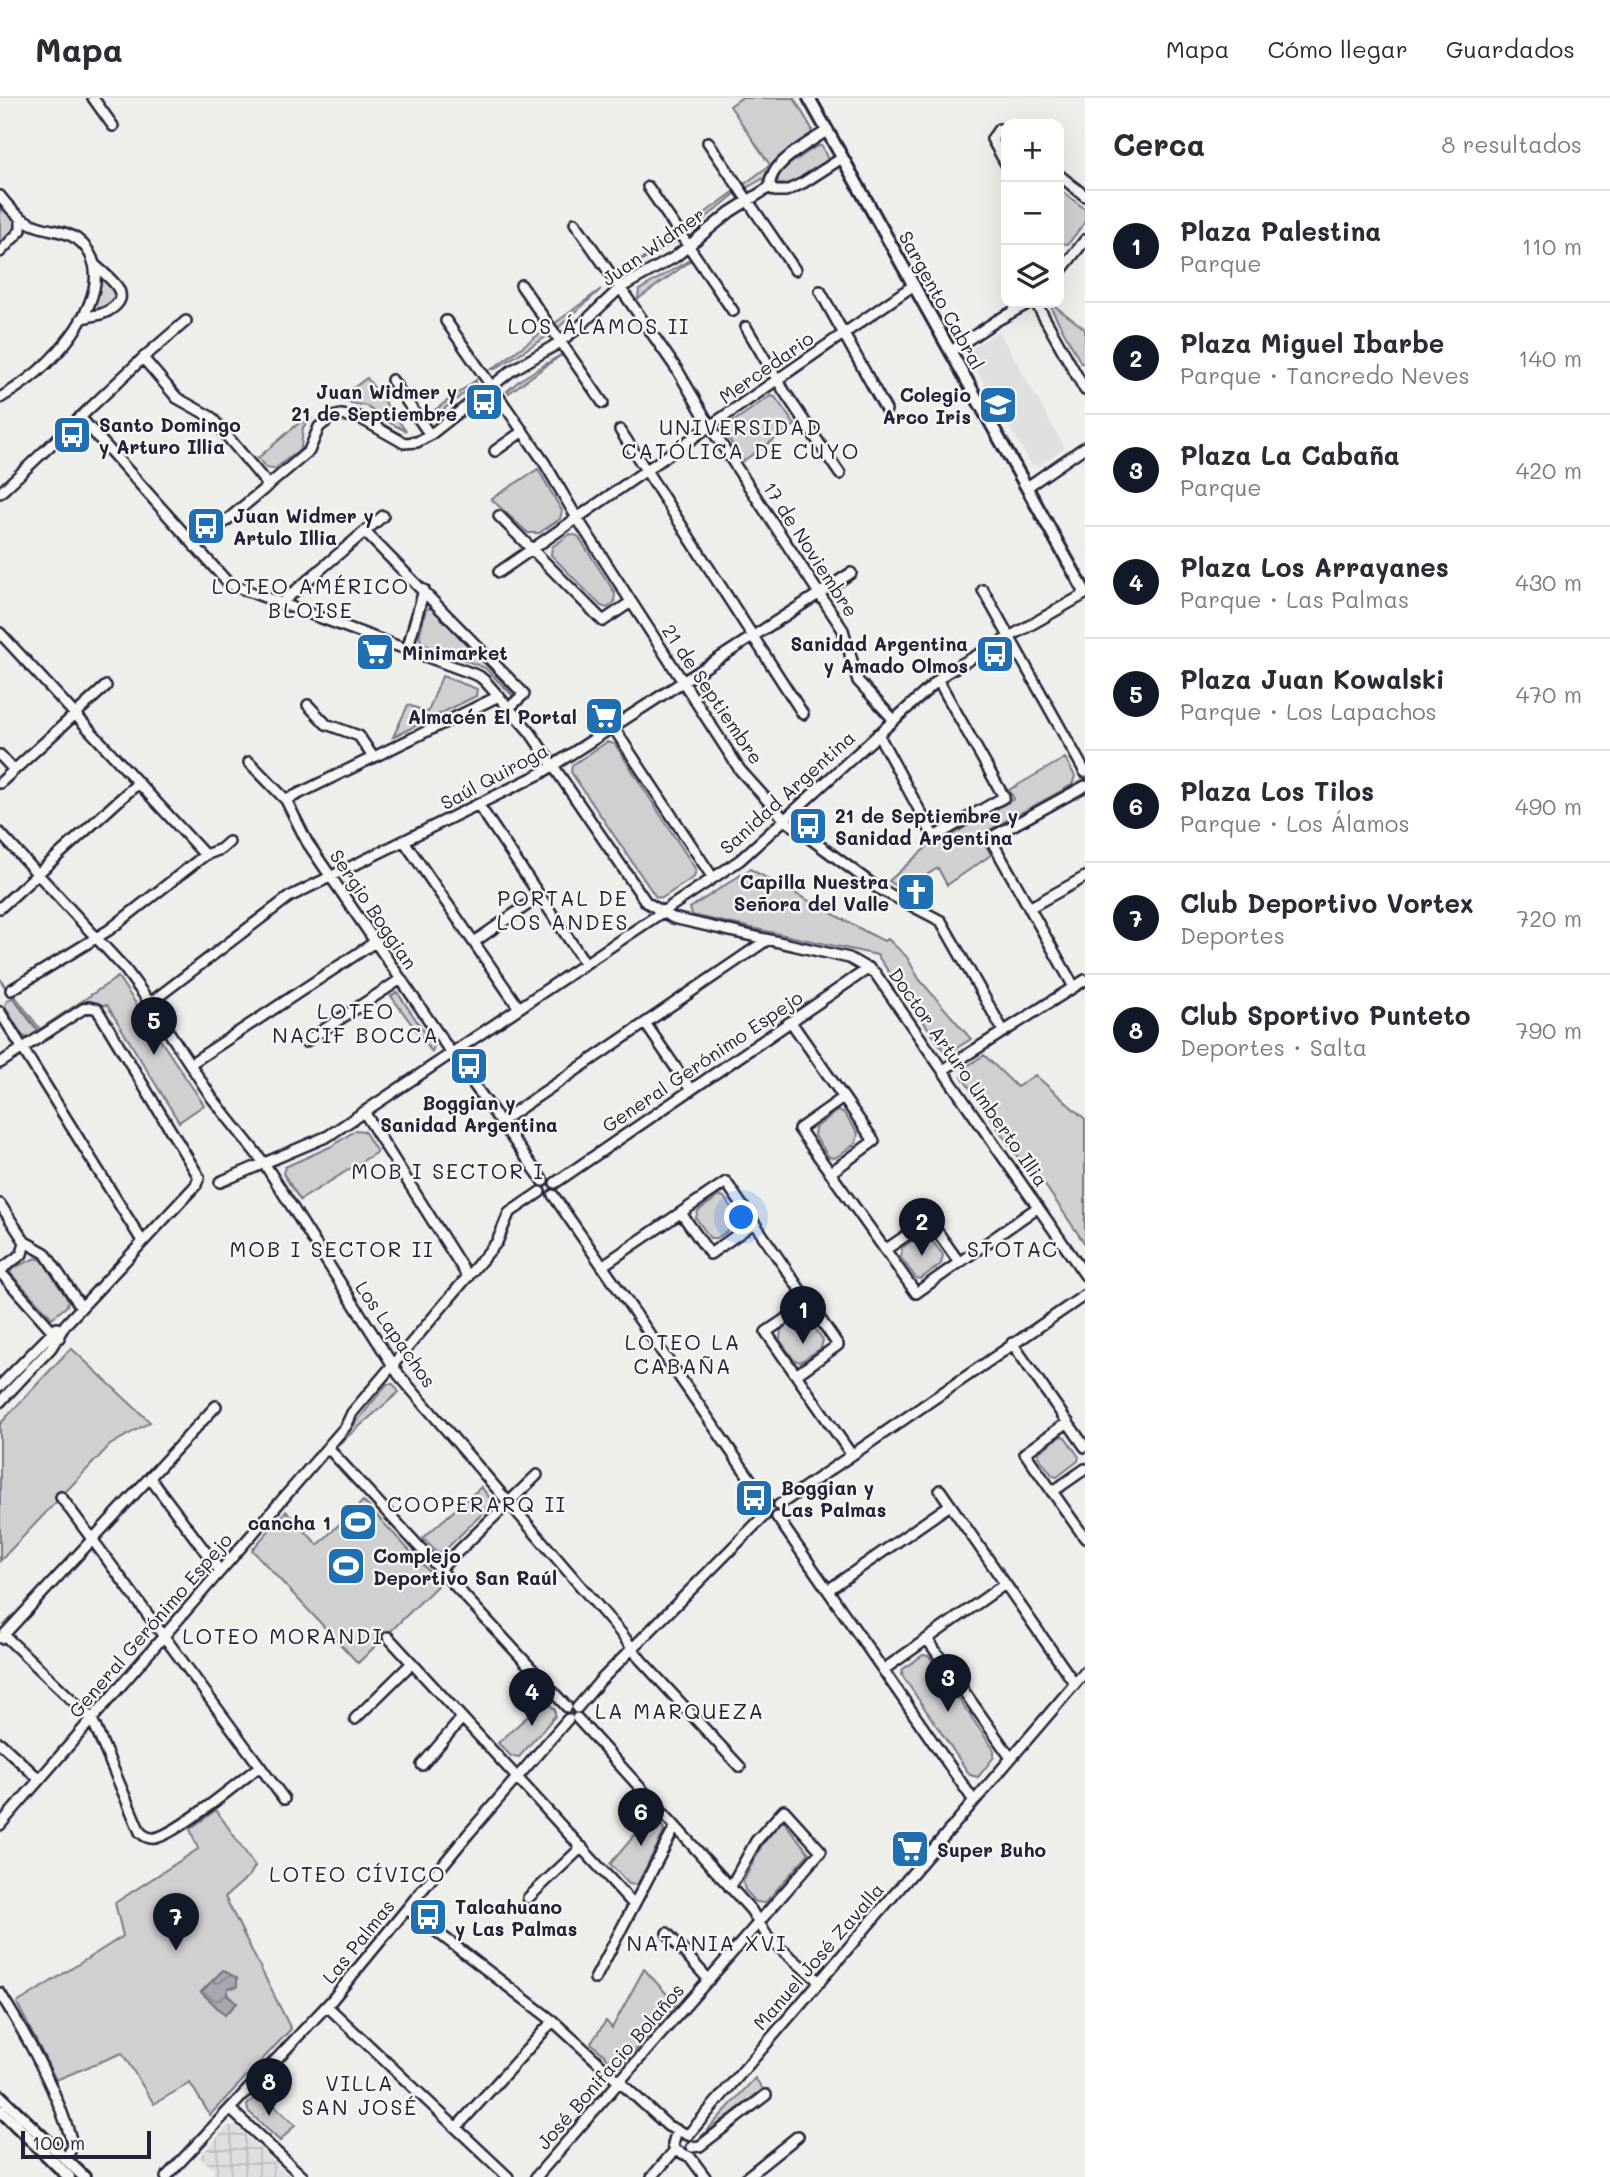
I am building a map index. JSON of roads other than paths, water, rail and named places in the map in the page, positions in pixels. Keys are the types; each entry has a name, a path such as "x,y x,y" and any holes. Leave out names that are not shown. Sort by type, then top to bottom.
{"main road":[{"name":"Sargento Cabral","path":"809,98 1085,593"},
{"path":"0,2096 3,2111 69,2177"},
{"path":"3,2111 66,2158 84,2177"}],"street":[{"path":"93,98 113,126"},
{"path":"773,189 771,176 785,160 828,130"},
{"path":"1001,133 992,138 1001,155"},
{"path":"708,142 795,270"},
{"name":"Juan Widmer","path":"430,435 511,371 560,342 620,288 689,247 747,200 773,189 786,191 842,158"},
{"path":"1064,180 1085,196"},
{"path":"648,187 733,311"},
{"path":"0,197 21,218 76,238 93,262 117,284 118,299 110,310 81,319"},
{"path":"0,253 18,235 22,228 21,218"},
{"name":"17 de Noviembre","path":"576,223 678,371 710,426 843,630 858,681 894,720"},
{"path":"18,235 42,227"},
{"path":"1064,262 1085,240"},
{"path":"1,397 25,382 53,358 70,338 94,289 96,281 93,262"},
{"path":"521,285 603,403"},
{"name":"Mercedario","path":"499,572 914,285"},
{"path":"820,291 886,410"},
{"path":"951,351 1020,308"},
{"path":"1039,308 1084,384"},
{"path":"0,493 186,321"},
{"name":"21 de Septiembre","path":"446,321 544,462 577,518 740,770 785,820 876,887 941,921 1004,1032"},
{"path":"746,327 840,474"},
{"path":"143,358 177,398 211,417 268,485"},
{"path":"195,547 309,451 319,427 336,415 363,419 404,443 417,442 430,435 392,380"},
{"name":"Doctor Arturo Umberto Illia","path":"80,417 229,584 479,677 510,707 530,732 646,902 673,918 849,958 869,968 882,980 1085,1275"},
{"path":"620,430 803,714"},
{"path":"495,451 523,431"},
{"path":"1027,487 1085,447"},
{"path":"281,603 383,516"},
{"path":"499,516 534,548 603,621 631,602"},
{"path":"365,531 524,694 510,707"},
{"name":"Saúl Quiroga","path":"150,1003 289,897 554,765 851,573"},
{"path":"407,650 424,590"},
{"path":"983,590 1085,772"},
{"name":"Sanidad Argentina","path":"220,1182 328,1136 740,860 946,673 1085,593"},
{"path":"0,633 205,855"},
{"path":"878,734 934,837 1004,797 938,680"},
{"path":"0,783 106,686"},
{"path":"286,800 499,696"},
{"path":"308,705 326,724 359,736 373,757"},
{"path":"613,727 713,878"},
{"path":"0,755 14,770"},
{"name":"Sergio Boggian","path":"249,762 286,800 307,842 452,1054 543,1181"},
{"path":"0,908 138,782"},
{"path":"1074,987 990,838 1085,786"},
{"path":"478,804 585,963"},
{"name":"Los Lapachos","path":"0,833 125,969 212,1098 264,1163 393,1366 633,1649 740,1767"},
{"path":"404,841 519,1008"},
{"path":"11,990 97,937 205,855 229,842"},
{"path":"1029,908 1085,877"},
{"path":"474,942 540,896"},
{"path":"500,1122 767,940"},
{"path":"191,1064 375,942"},
{"name":"General Gerónimo Espejo","path":"555,1183 869,968"},
{"path":"305,1042 401,979"},
{"path":"943,1070 1085,980"},
{"path":"0,1063 86,1007 97,1009 199,1173 198,1181 65,1325 0,1385"},
{"path":"0,1012 142,1241"},
{"path":"791,1022 874,1141 831,1172"},
{"path":"645,1023 691,1090"},
{"path":"843,1098 799,1129 916,1293 1038,1207"},
{"path":"364,1112 468,1277"},
{"path":"548,1179 555,1183 553,1195 545,1196 540,1192 543,1181 548,1179"},
{"path":"602,1266 726,1182 838,1345 796,1375"},
{"name":"General Gerónimo Espejo","path":"0,1825 346,1426 352,1413 496,1242 509,1213 540,1192"},
{"path":"553,1195 767,1503"},
{"path":"0,1204 25,1242 45,1253 81,1307"},
{"path":"681,1213 710,1254 754,1223"},
{"path":"885,1250 929,1220 959,1262"},
{"path":"25,1242 22,1254 4,1267 1,1273 56,1334"},
{"path":"779,1504 1085,1295"},
{"path":"809,1303 766,1332 851,1454"},
{"path":"0,1402 56,1334"},
{"path":"1012,1343 1085,1447"},
{"path":"216,1406 2,1637 92,1719 140,1832 148,1838 157,1838 187,1821 260,1766"},
{"path":"1068,1422 1025,1453 1085,1538"},
{"path":"327,1448 572,1707"},
{"path":"1052,1492 1085,1469"},
{"path":"440,1569 537,1475"},
{"path":"150,1478 220,1571"},
{"path":"940,1490 1075,1684"},
{"path":"61,1497 284,1799"},
{"path":"773,1501 779,1504 781,1511 777,1517 765,1515 767,1503 773,1501"},
{"path":"828,1590 950,1505"},
{"path":"765,1515 633,1649 565,1712 751,1910 769,1939 820,1982"},
{"path":"777,1517 974,1801"},
{"path":"883,1670 1006,1584"},
{"path":"388,1637 634,1905"},
{"path":"927,1639 1011,1758"},
{"path":"355,1719 412,1663"},
{"name":"Manuel José Zavalla","path":"681,2135 820,1982 1085,1672"},
{"path":"422,1765 463,1718"},
{"name":"Las Palmas","path":"166,2177 327,2006 517,1777 572,1718"},
{"path":"0,1743 39,1779"},
{"name":"José Bonifacio Bolaños","path":"536,2177 821,1851 784,1810 756,1841 730,1888"},
{"path":"595,1979 675,1827"},
{"path":"528,1898 582,1847"},
{"path":"407,1909 553,2021 668,2126 692,2140 685,2152"},
{"path":"667,1933 709,1980"},
{"path":"0,1993 47,2079 66,2126 73,2146 66,2158"},
{"path":"327,2006 509,2177"},
{"path":"456,2128 553,2021"},
{"path":"652,2177 685,2152 700,2146 766,2095"},
{"path":"230,2109 303,2177"},
{"path":"681,2135 673,2144 685,2152 705,2177"},
{"path":"747,2177 798,2136"}],"water":[{"path":"223,1970 237,1978 237,1987 228,1988 227,1994 237,2003 225,2015 201,1992"}],"waterway":[{"path":"0,979 6,988"},
{"path":"14,999 38,1031"}],"place":[{"name":"Juan Widmer y 21 de Septiembre","path":"484,402"},
{"name":"Colegio Arco Iris","path":"998,405"},
{"name":"Santo Domingo y Arturo Illia","path":"72,435"},
{"name":"Juan Widmer y Artulo Illia","path":"206,526"},
{"name":"Minimarket","path":"375,652"},
{"name":"Sanidad Argentina y Amado Olmos","path":"995,654"},
{"name":"Almacén El Portal","path":"604,716"},
{"name":"21 de Septiembre y Sanidad Argentina","path":"808,826"},
{"name":"Capilla Nuestra Señora del Valle","path":"916,892"},
{"name":"Plaza Juan Kowalski","path":"154,1055"},
{"name":"Boggian y Sanidad Argentina","path":"469,1066"},
{"name":"Plaza Miguel Ibarbe","path":"922,1256"},
{"name":"Plaza Palestina","path":"803,1344"},
{"name":"Boggian y Las Palmas","path":"754,1498"},
{"name":"cancha 1","path":"358,1522"},
{"name":"Complejo Deportivo San Raúl","path":"346,1566"},
{"name":"Plaza La Cabaña","path":"948,1712"},
{"name":"Plaza Los Arrayanes","path":"532,1726"},
{"name":"Plaza Los Tilos","path":"641,1846"},
{"name":"Super Buho","path":"910,1849"},
{"name":"Talcahuano y Las Palmas","path":"428,1917"},
{"name":"Club Deportivo Vortex","path":"176,1951"},
{"name":"Club Sportivo Punteto","path":"269,2116"}],"district":[{"name":"LOS ÁLAMOS II","path":"599,325"},
{"name":"UNIVERSIDAD CATÓLICA DE CUYO","path":"741,438"},
{"name":"LOTEO AMÉRICO BLOISE","path":"311,597"},
{"name":"PORTAL DE LOS ANDES","path":"563,909"},
{"name":"LOTEO NACIF BOCCA","path":"356,1022"},
{"name":"MOB I SECTOR I","path":"448,1170"},
{"name":"MOB I SECTOR II","path":"332,1248"},
{"name":"STOTAC","path":"1013,1248"},
{"name":"LOTEO LA CABAÑA","path":"683,1353"},
{"name":"COOPERARQ II","path":"477,1503"},
{"name":"LOTEO MORANDI","path":"283,1635"},
{"name":"LA MARQUEZA","path":"680,1710"},
{"name":"LOTEO CÍVICO","path":"358,1873"},
{"name":"NATANIA XVI","path":"707,1942"},
{"name":"VILLA SAN JOSÉ","path":"360,2094"}]}
